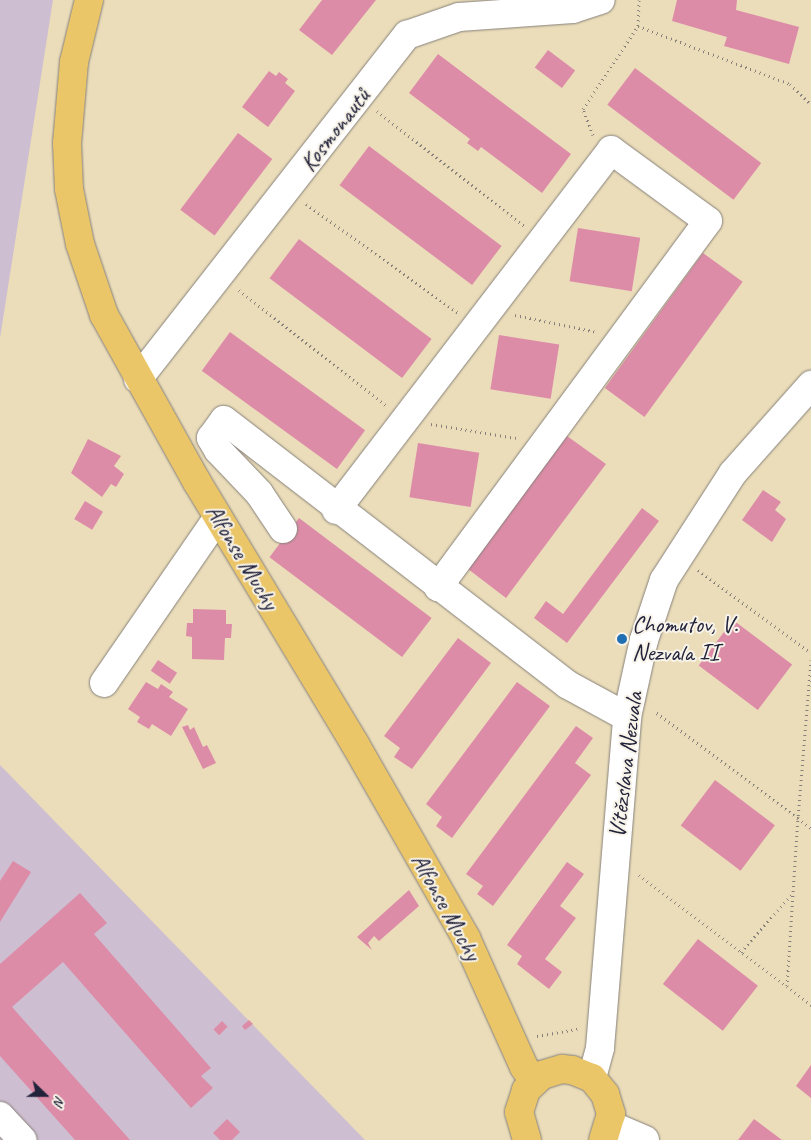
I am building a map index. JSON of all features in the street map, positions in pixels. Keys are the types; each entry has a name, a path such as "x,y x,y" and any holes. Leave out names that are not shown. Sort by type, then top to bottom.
{"main road":[{"name":"Alfonse Muchy","path":"89,0 69,102 70,189 80,244 104,315 138,379 218,517 466,938 514,1045 534,1082"},
{"path":"527,1140 519,1112 526,1090 534,1082 552,1071 572,1070 592,1078 609,1104 606,1132"}],"street":[{"name":"Kosmonautů","path":"138,379 221,277 407,35 459,17 509,7 573,9 601,0"},
{"path":"336,510 607,155 708,221 438,586"},
{"name":"Vítězslava Nezvala","path":"592,1078 601,1031 615,857 630,706 644,640 664,580 733,473 811,385"},
{"path":"283,529 259,493 218,450 211,438 224,420 336,510 568,685 630,706"},
{"path":"104,683 218,517"},
{"path":"0,1116 22,1140"},
{"path":"606,1132 645,1140"}],"path":[{"path":"607,155 583,109 638,26 640,0"},
{"path":"638,26 790,84 811,104"},
{"path":"360,98 542,240"},
{"path":"288,191 483,318 622,337"},
{"path":"221,277 405,420 544,443"},
{"path":"680,556 811,653"},
{"path":"787,986 811,660"},
{"path":"630,706 811,828"},
{"path":"615,857 811,1005"},
{"path":"741,952 793,894"},
{"path":"514,1045 555,1030 601,1031"}],"shaded area":[{"path":"0,0 53,0 0,338"},
{"path":"0,765 365,1140 0,1140"}],"building":[{"path":"322,0 376,0 332,55 299,30"},
{"path":"677,0 737,0 736,10 799,27 789,64 724,46 727,37 672,21"},
{"path":"548,50 575,70 562,88 535,68"},
{"path":"438,54 571,154 542,193 481,147 478,151 467,143 470,139 409,93"},
{"path":"635,68 761,163 734,200 607,105"},
{"path":"269,71 276,76 279,72 288,79 285,83 295,91 268,127 242,107"},
{"path":"238,133 272,159 215,236 180,210"},
{"path":"369,146 502,246 472,285 340,185"},
{"path":"578,228 640,238 632,291 570,281"},
{"path":"299,239 432,339 402,378 270,278"},
{"path":"703,253 743,282 644,417 605,388"},
{"path":"230,332 365,430 337,469 202,371"},
{"path":"499,335 559,345 551,399 490,389"},
{"path":"567,436 606,464 506,598 468,569 515,506 511,504 522,496"},
{"path":"88,439 121,456 114,466 124,474 116,487 111,484 102,497 71,473"},
{"path":"418,443 479,453 471,507 409,497"},
{"path":"763,490 781,502 775,510 786,519 772,542 742,520"},
{"path":"85,501 103,512 92,530 74,519"},
{"path":"642,508 659,521 567,643 534,618 546,601 563,614"},
{"path":"299,518 432,618 402,657 270,557"},
{"path":"193,609 226,610 226,624 232,624 231,638 225,638 224,660 192,659 192,637 186,636 187,623 193,623"},
{"path":"733,620 792,665 758,710 699,666"},
{"path":"458,638 491,663 412,769 394,757 400,748 384,736"},
{"path":"158,660 177,673 170,684 151,671"},
{"path":"146,682 158,689 161,684 173,692 169,697 188,709 171,736 152,724 149,729 137,722 140,717 128,709"},
{"path":"517,682 550,706 452,838 436,826 442,817 426,804"},
{"path":"188,725 190,730 194,727 203,747 207,745 216,763 203,769 182,727"},
{"path":"576,726 593,738 575,763 591,775 493,906 477,894 483,886 466,874"},
{"path":"715,780 775,825 741,871 681,826"},
{"path":"13,861 31,872 0,922 0,881"},
{"path":"567,862 584,874 560,906 576,918 545,959 562,972 549,989 517,964 522,956 507,945"},
{"path":"409,890 419,906 379,941 374,936 368,943 372,950 357,937"},
{"path":"80,893 107,923 94,934 211,1068 201,1076 213,1088 191,1108 63,962 12,1007 130,1140 75,1140 0,1056 0,964"},
{"path":"698,939 758,986 723,1031 663,984"},
{"path":"249,1020 253,1024 245,1030 242,1026"},
{"path":"222,1021 228,1027 219,1035 214,1029"},
{"path":"811,1065 811,1098 796,1086"},
{"path":"227,1119 240,1132 232,1140 220,1140 213,1133"},
{"path":"754,1119 782,1140 738,1140"}],"place":[{"name":"Chomutov, V. Nezvala II","path":"622,639"}]}
